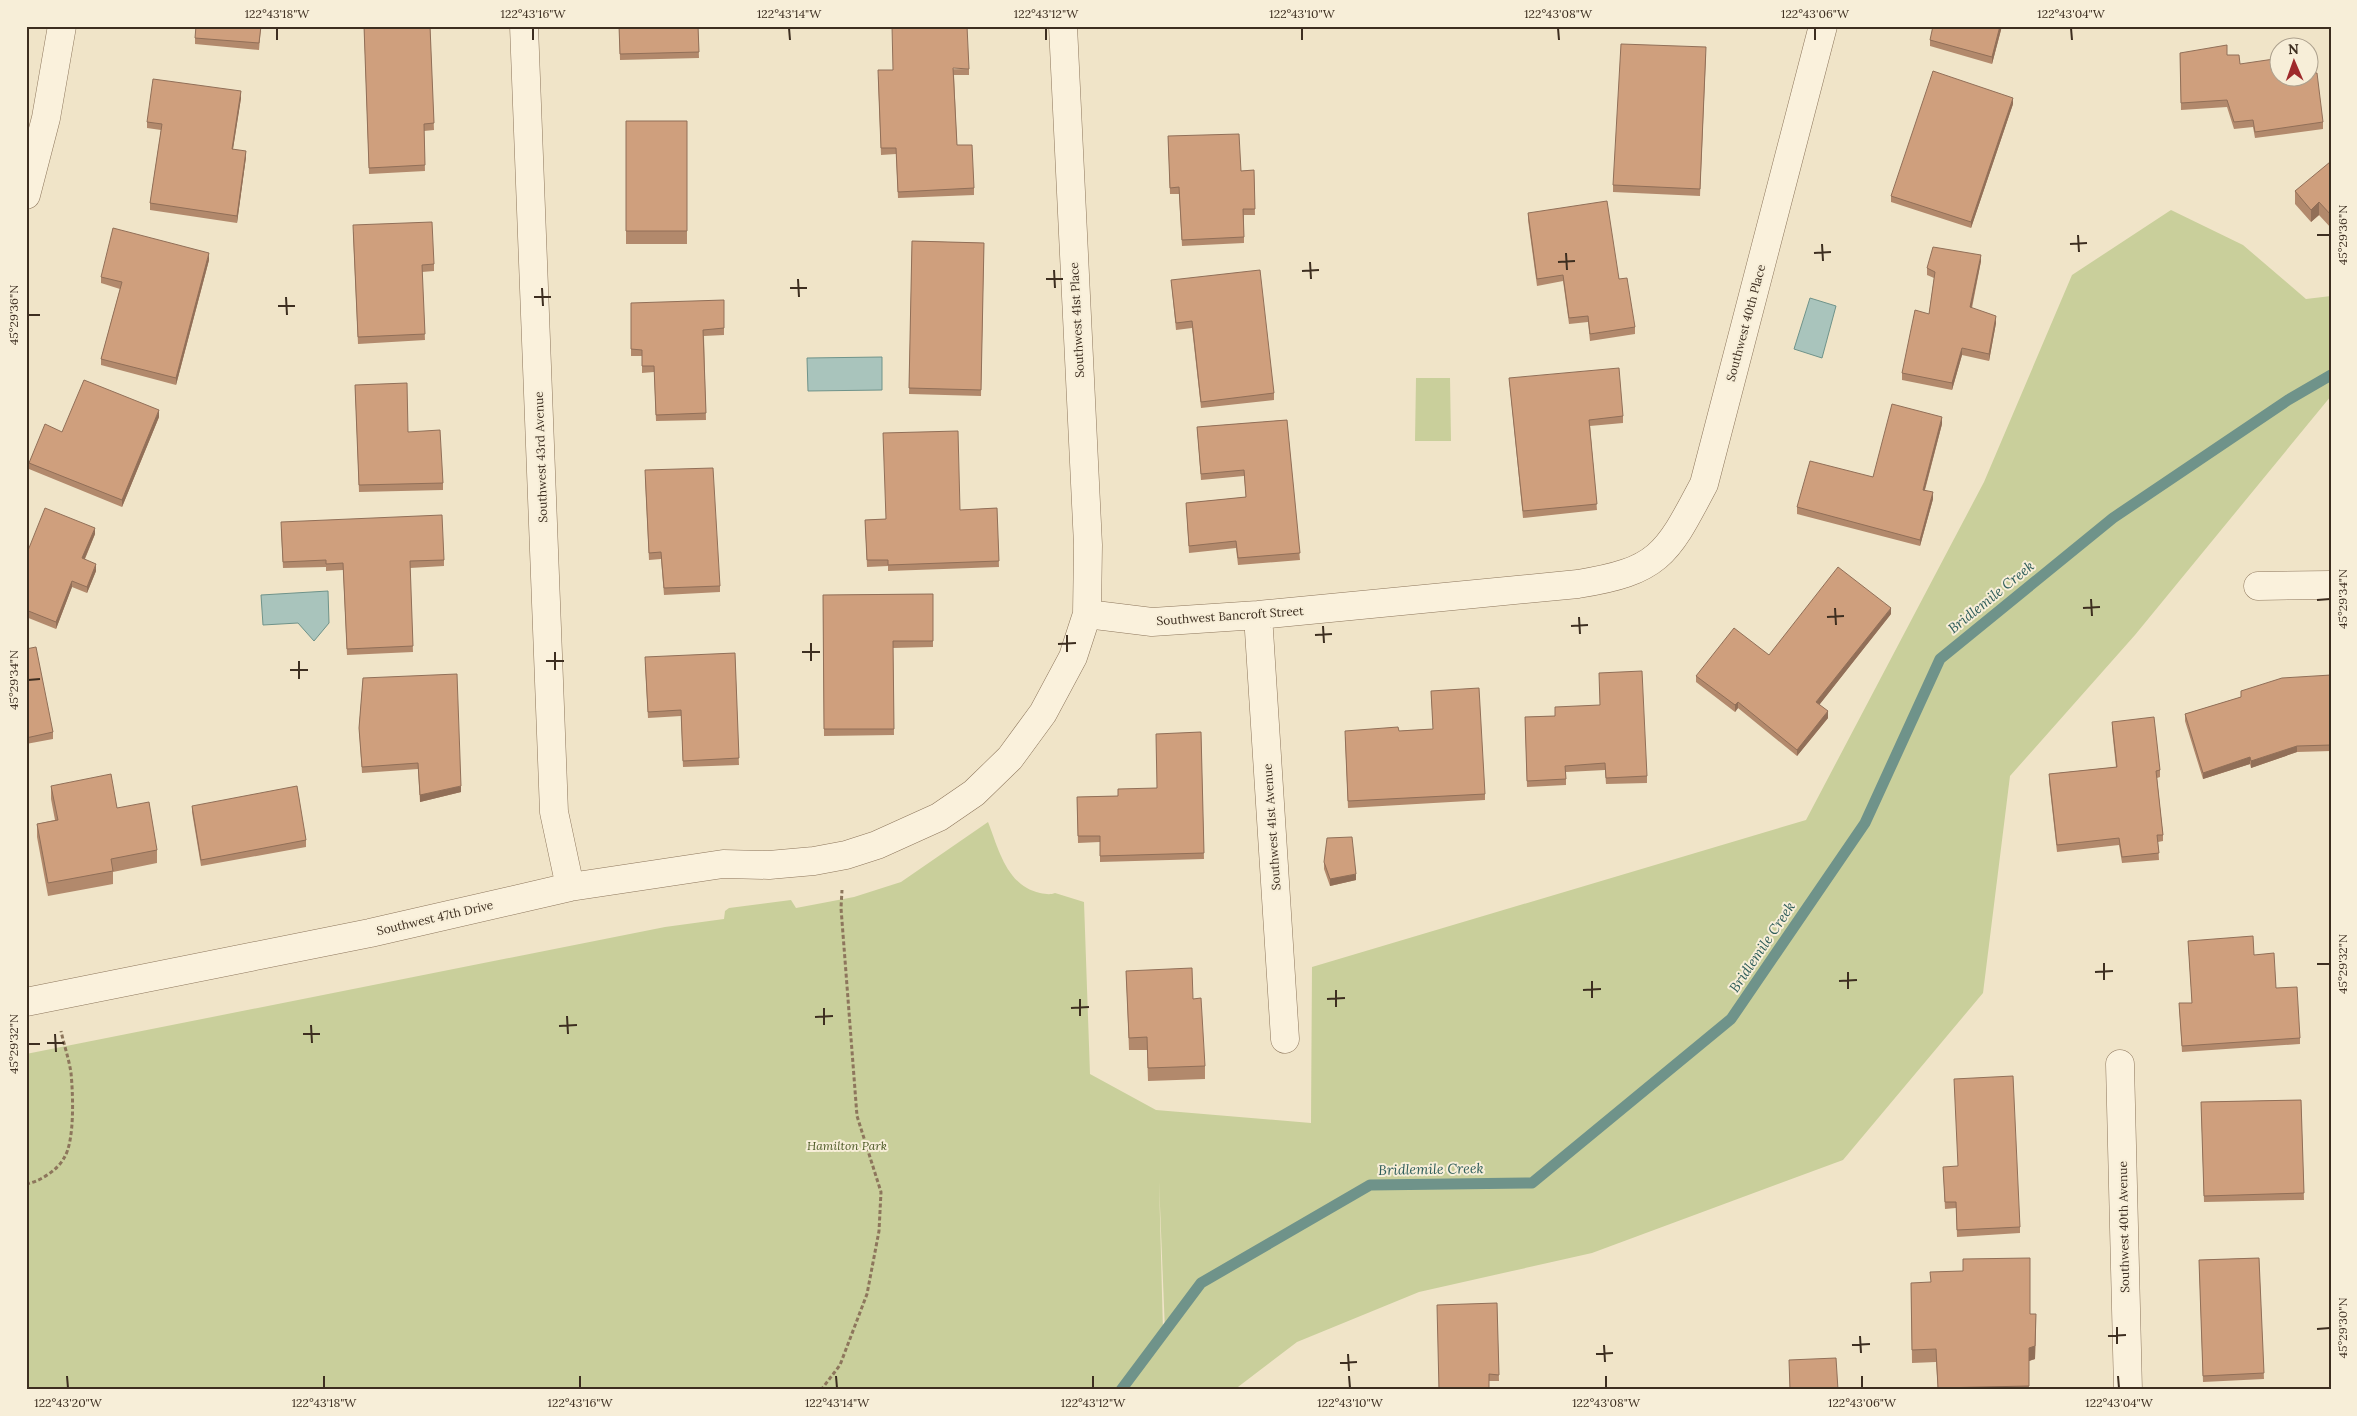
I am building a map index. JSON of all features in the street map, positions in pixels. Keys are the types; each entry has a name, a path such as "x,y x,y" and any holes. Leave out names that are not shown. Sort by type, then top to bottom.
{"street":[{"path":"26,195 46,118 62,26"},
{"name":"Southwest 43rd Avenue","path":"524,26 554,812 570,887"},
{"name":"Southwest 41st Place","path":"1063,26 1088,545 1087,614"},
{"name":"Southwest 40th Place","path":"1610,579 1640,569 1659,556 1677,535 1704,484 1823,26"},
{"name":"Southwest Bancroft Street","path":"1087,614 1152,622 1258,615 1569,585 1610,579"},
{"path":"2258,586 2331,586"},
{"path":"846,855 877,845 939,817 974,793 1010,758 1043,714 1073,657 1087,614"},
{"name":"Southwest 41st Avenue","path":"1258,615 1285,1039"},
{"name":"Southwest 47th Drive","path":"26,1002 370,933 570,887 723,864 768,865 814,861 846,855"},
{"name":"Southwest 40th Avenue","path":"2120,1064 2128,1390"}],"path":[{"path":"821,1390 840,1365 867,1294 879,1231 880,1192 857,1116 841,908 846,855"},
{"path":"26,1184 43,1177 55,1169 64,1158 69,1146 71,1072 54,996"}],"green space":[{"name":"Hamilton Park","path":"2171,210 2243,245 2306,299 2331,296 2331,396 2135,635 2010,776 1983,993 1843,1160 1592,1253 1419,1292 1297,1342 1234,1390 26,1390 26,1054 665,927 724,919 725,911 729,908 791,900 796,908 854,897 901,882 988,822 1006,865 1020,883 1040,893 1055,893 1084,902 1090,1074 1156,1110 1311,1123 1312,967 1806,820 1984,482 2072,275","holes":["1159,1181 1165,1331 1123,1389 1163,1331"]},
{"path":"1416,378 1450,378 1451,441 1415,441"}],"water":[{"path":"1810,298 1836,306 1822,358 1794,349"},
{"path":"882,357 882,390 808,391 807,358"},
{"path":"328,591 329,623 314,641 298,623 263,625 261,595"}],"building":[{"path":"196,26 261,26 259,43 195,38"},
{"path":"364,26 430,26 434,123 424,124 425,165 369,168"},
{"path":"619,26 698,26 699,52 620,54"},
{"path":"892,26 967,26 969,69 953,68 957,145 972,145 974,188 898,192 896,148 881,148 878,70 893,70"},
{"path":"1933,26 2000,26 1992,57 1930,40"},
{"path":"1621,44 1706,47 1700,189 1613,185"},
{"path":"2227,45 2227,55 2239,55 2240,64 2270,60 2270,88 2319,88 2323,122 2255,132 2253,120 2234,122 2227,100 2181,103 2180,53"},
{"path":"1933,71 2013,98 1971,222 1891,196"},
{"path":"153,79 241,91 232,149 246,151 237,216 150,203 162,124 147,122"},
{"path":"626,121 687,121 687,231 626,231"},
{"path":"1239,134 1241,171 1254,170 1255,209 1243,209 1244,237 1182,240 1179,187 1170,188 1168,136"},
{"path":"2330,162 2331,215 2319,202 2311,210 2295,191"},
{"path":"1607,201 1619,279 1627,278 1635,327 1590,334 1588,316 1569,318 1563,275 1537,279 1528,213"},
{"path":"432,222 434,264 422,265 425,334 358,337 353,225"},
{"path":"113,228 209,253 176,378 101,359 122,282 101,277"},
{"path":"912,241 984,243 981,390 909,388"},
{"path":"1933,247 1981,255 1970,307 1996,316 1989,354 1962,348 1952,383 1902,373 1915,310 1929,314 1935,272 1927,268"},
{"path":"1260,270 1274,393 1201,402 1192,321 1176,323 1171,280"},
{"path":"724,300 724,328 703,330 706,413 656,415 654,366 642,366 642,350 631,349 631,303"},
{"path":"1619,368 1623,416 1589,420 1597,504 1523,511 1509,378"},
{"path":"84,380 159,410 122,500 29,463 45,424 62,432"},
{"path":"407,383 408,432 440,430 443,483 359,485 355,385"},
{"path":"1892,404 1942,417 1923,490 1933,492 1920,540 1797,507 1810,461 1873,477"},
{"path":"1287,420 1300,553 1238,558 1236,541 1189,546 1186,503 1246,497 1244,470 1201,474 1197,427"},
{"path":"958,431 960,510 997,508 999,561 888,565 888,560 867,560 865,520 886,519 883,433"},
{"path":"713,468 720,586 664,588 661,552 649,553 645,470"},
{"path":"45,508 95,528 82,558 96,564 87,587 72,581 56,622 26,610 26,553"},
{"path":"442,515 444,560 410,561 413,646 347,649 343,563 326,564 326,560 283,562 281,522"},
{"path":"1838,567 1891,608 1816,702 1828,711 1797,750 1738,702 1735,705 1696,676 1734,628 1769,655"},
{"path":"933,594 933,641 893,641 894,729 824,729 823,595"},
{"path":"36,647 53,732 26,738 26,649"},
{"path":"735,653 739,758 683,761 681,710 648,712 645,657"},
{"path":"1642,671 1647,776 1606,778 1605,763 1565,766 1566,779 1527,781 1525,717 1555,716 1555,707 1600,705 1599,673"},
{"path":"457,674 461,786 420,795 418,763 362,767 359,728 363,678"},
{"path":"2331,675 2331,745 2297,746 2251,761 2250,757 2203,773 2185,714 2241,697 2241,691 2282,678"},
{"path":"1479,688 1485,794 1348,801 1345,731 1398,727 1399,731 1433,729 1431,691"},
{"path":"2154,717 2160,770 2156,771 2163,835 2157,835 2159,853 2122,857 2119,838 2057,845 2049,774 2117,767 2112,722"},
{"path":"1201,732 1204,853 1100,856 1100,836 1078,836 1077,797 1118,796 1118,789 1157,788 1156,734"},
{"path":"111,774 117,808 149,802 157,850 111,859 113,871 48,883 37,824 58,820 51,786"},
{"path":"297,786 306,840 201,860 192,806"},
{"path":"1352,837 1356,874 1330,879 1324,862 1327,838"},
{"path":"2253,936 2254,955 2274,953 2276,988 2297,987 2300,1038 2182,1046 2179,1003 2192,1003 2188,941"},
{"path":"1192,968 1193,999 1201,998 1205,1066 1148,1068 1147,1037 1129,1038 1126,971"},
{"path":"2013,1076 2020,1227 1957,1230 1956,1202 1945,1202 1943,1167 1958,1166 1954,1079"},
{"path":"2301,1100 2304,1193 2204,1196 2201,1102"},
{"path":"2030,1258 2030,1314 2036,1314 2035,1346 2029,1348 2029,1386 1938,1388 1936,1349 1912,1350 1911,1283 1931,1282 1930,1272 1963,1271 1963,1259"},
{"path":"2259,1258 2264,1373 2203,1376 2199,1260"},
{"path":"1497,1303 1499,1375 1489,1374 1489,1390 1439,1390 1437,1305"},
{"path":"1836,1358 1838,1390 1790,1390 1789,1360"}],"waterway":[{"name":"Bridlemile Creek","path":"1121,1390 1201,1283 1370,1185 1532,1183 1731,1019 1865,823 1940,659 2113,518 2288,400 2331,375"}]}
